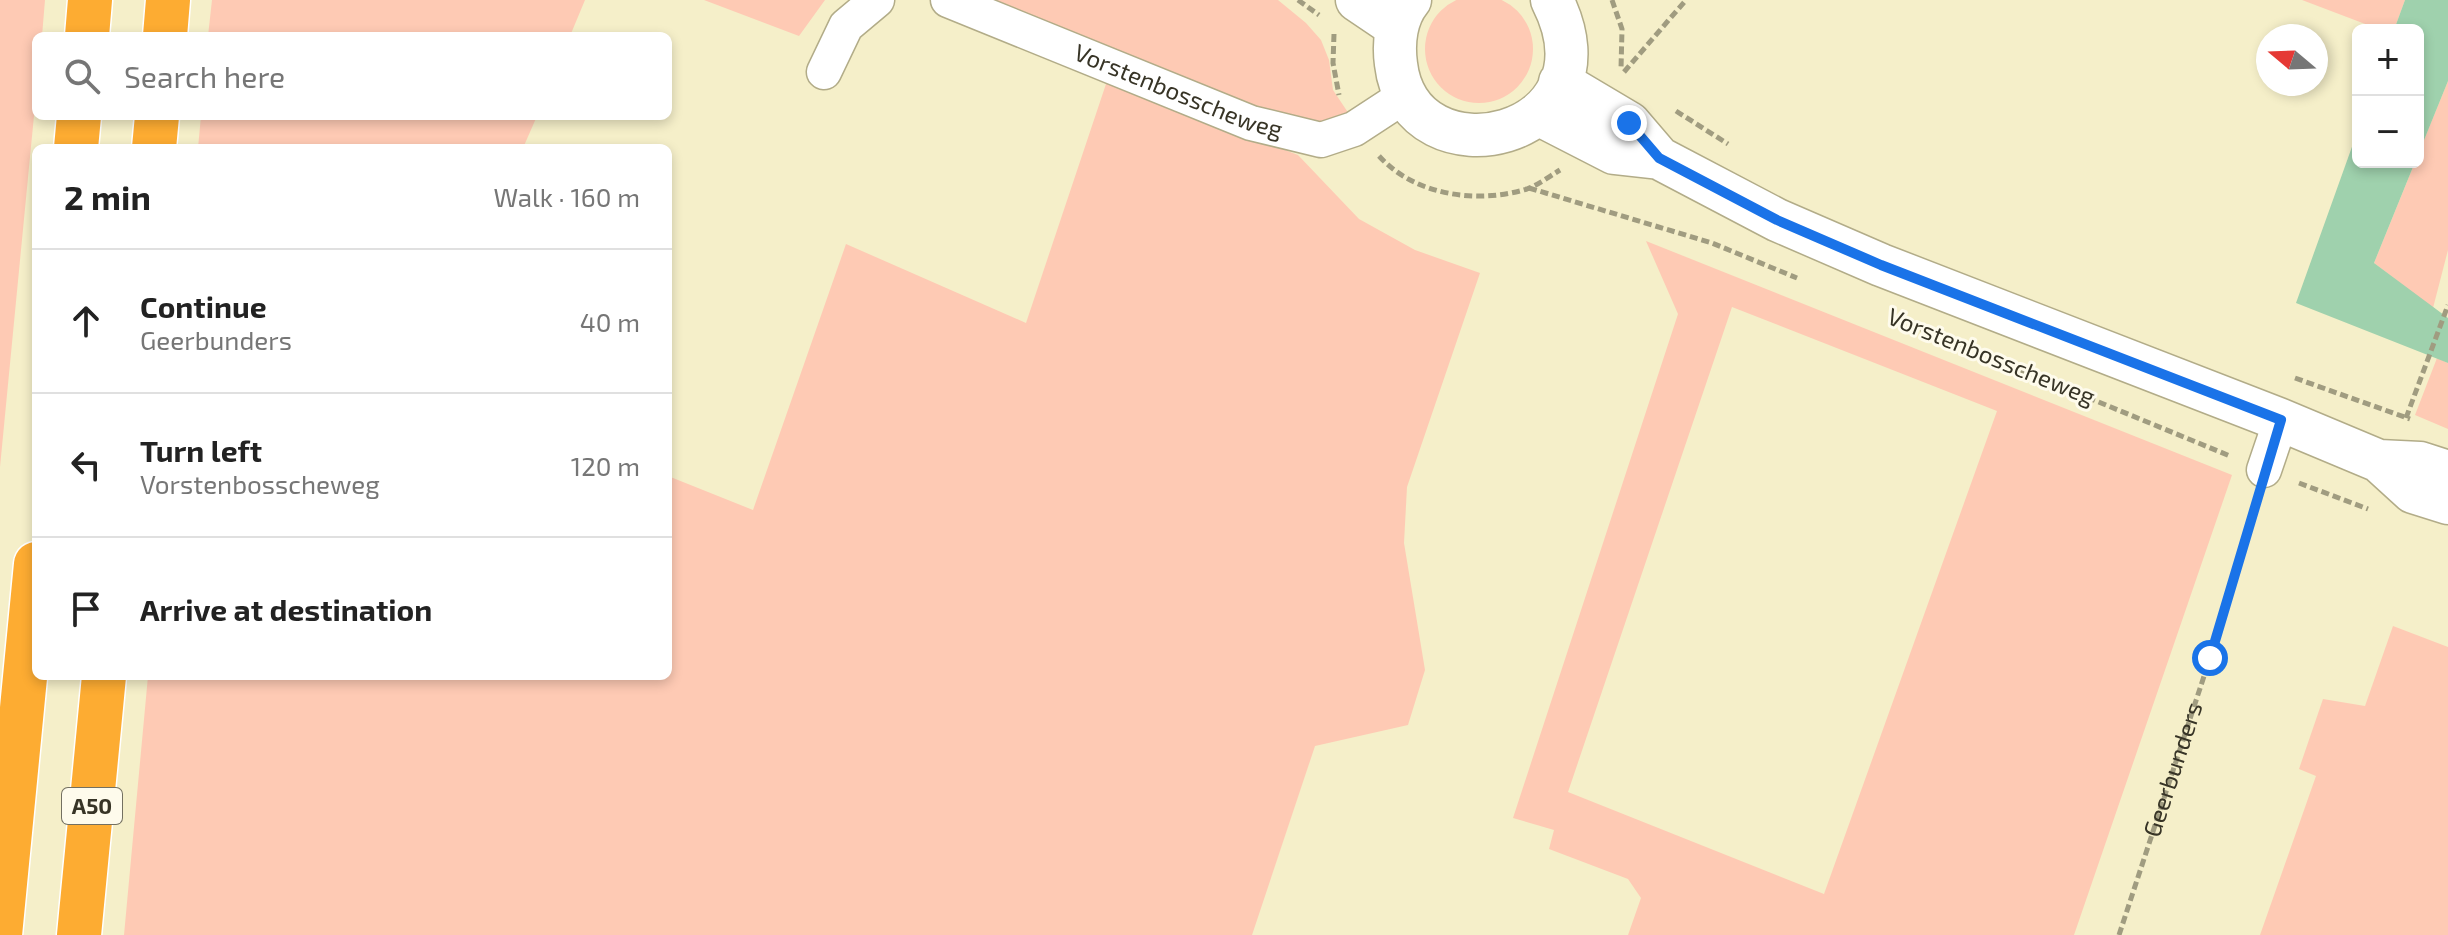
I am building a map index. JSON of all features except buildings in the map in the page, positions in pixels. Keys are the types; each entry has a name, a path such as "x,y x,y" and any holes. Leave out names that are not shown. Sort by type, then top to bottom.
{"highway":[{"path":"87,32 90,0"},
{"path":"165,32 168,0"},
{"path":"76,144 79,120"},
{"path":"154,144 157,120"},
{"path":"0,935 32,605"},
{"name":"A50","path":"79,935 104,680"}],"street":[{"path":"824,72 846,26 877,0"},
{"name":"Vorstenbosscheweg","path":"948,0 1251,123 1321,140 1354,129 1406,95"},
{"path":"1357,0 1404,13 1397,73 1406,95 1425,117 1450,132 1479,137 1508,133 1549,98 1567,49 1563,23 1552,0"},
{"name":"Vorstenbosscheweg","path":"1549,98 1614,153 1659,158 1777,220 1881,265 2379,461 2413,492 2448,503"},
{"path":"2264,470 2281,420"},
{"name":"Vorstenbosscheweg","path":"2379,461 2420,463 2448,472"}],"path":[{"path":"1612,0 1622,29 1621,76 1686,0"},
{"path":"1675,110 1729,145"},
{"path":"1529,188 1712,243 1799,278"},
{"path":"2406,418 2448,305"},
{"name":"Vorstenbosscheweg","path":"1916,326 2264,470 2382,514"},
{"path":"2290,375 2420,424"},
{"name":"Geerbunders","path":"2119,935 2210,658 2264,470"}],"shaded area":[{"path":"1458,-1 1500,-1 1524,19 1532,38 1532,60 1524,79 1509,94 1490,102 1468,102 1449,94 1434,79 1426,60 1429,28 1441,11"},
{"path":"0,0 45,0 42,32 32,32 34,120 0,467"},
{"path":"212,0 585,0 572,32 208,32"},
{"path":"704,0 825,0 799,36"},
{"path":"978,0 1278,0 1321,40 1329,60 1333,90 1349,114 1326,129 1291,128"},
{"path":"2302,0 2405,0 2396,24 2365,24"},
{"path":"2405,0 2448,0 2448,81 2424,140 2424,24 2396,24"},
{"path":"1107,81 1298,155 1359,219 1415,250 1480,273 1407,487 1404,543 1425,670 1408,725 1315,746 1252,935 124,935 148,680 672,680 672,478 753,510 846,244 1026,323"},
{"path":"2448,81 2448,250 2433,308 2374,263 2413,168 2424,168 2424,140"},
{"path":"201,120 535,120 525,144 198,144"},
{"path":"2352,147 2352,168 2413,168 2374,263 2448,318 2448,363 2296,303"},
{"path":"1646,241 2232,475 2074,935 1628,935 1641,898 1628,879 1549,849 1554,830 1513,818 1678,314","holes":["1732,307 1997,411 1824,894 1568,792"]},
{"path":"2437,358 2448,363 2448,429 2415,415"},
{"path":"2393,626 2448,647 2448,935 2260,935 2316,776 2299,769 2323,699 2365,706"}],"route":[{"path":"1629,123 1659,158 1777,220 1881,265 2281,420 2210,658"}]}
